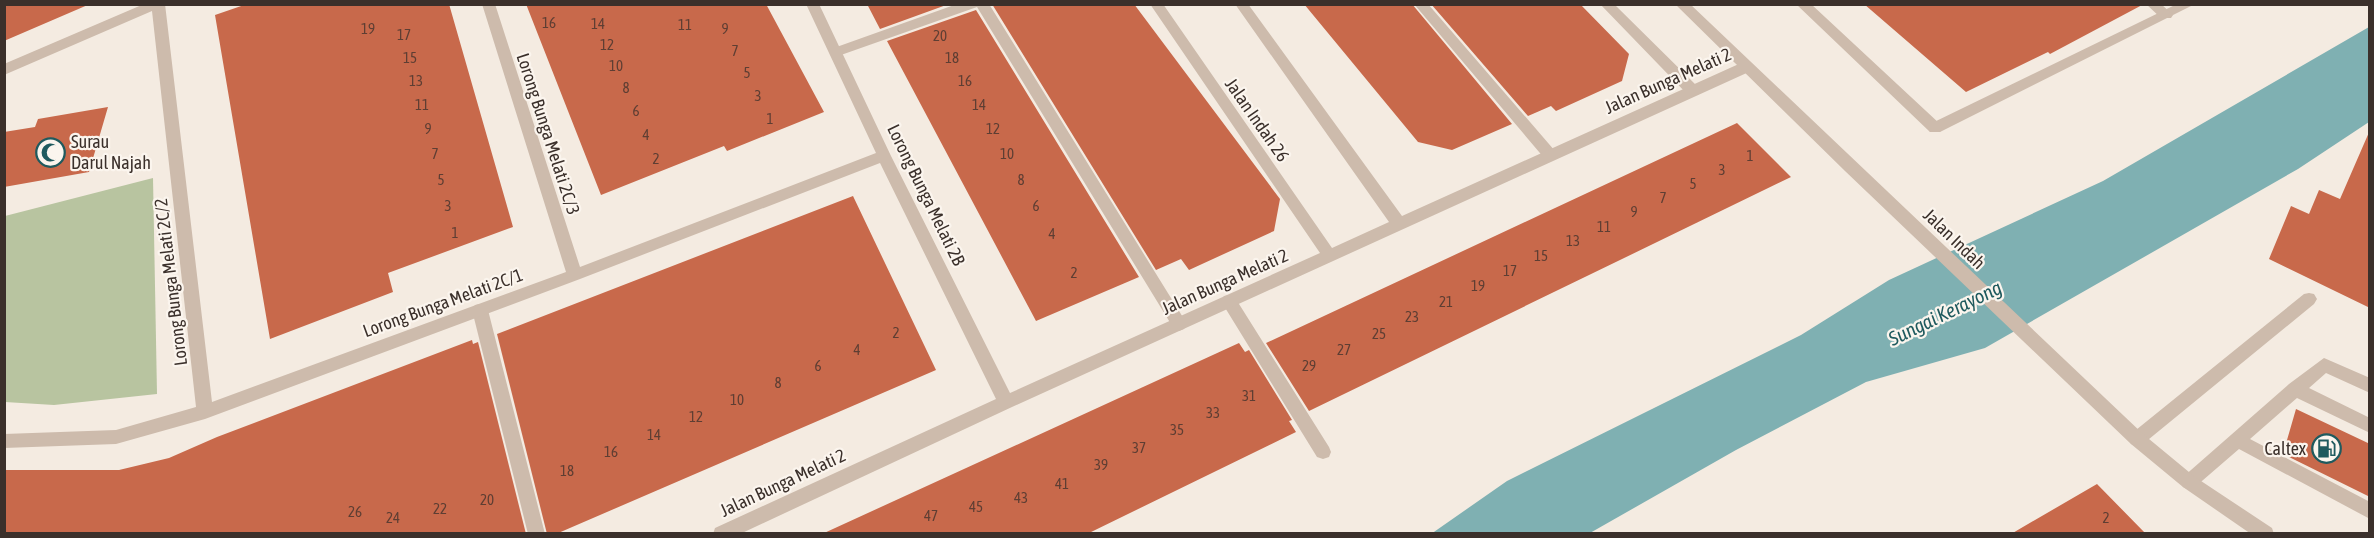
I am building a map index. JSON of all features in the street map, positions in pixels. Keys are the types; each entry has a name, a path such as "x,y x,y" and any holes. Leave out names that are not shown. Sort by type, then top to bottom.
{"street":[{"path":"4,70 157,4"},
{"name":"Lorong Bunga Melati 2C/2","path":"157,4 206,412"},
{"name":"Lorong Bunga Melati 2C/3","path":"488,4 575,275"},
{"name":"Lorong Bunga Melati 2B","path":"812,4 884,156 1006,402"},
{"path":"836,52 972,4"},
{"path":"982,4 1179,324"},
{"name":"Jalan Indah 26","path":"1156,4 1330,256"},
{"path":"1241,4 1400,224"},
{"path":"1420,4 1550,155"},
{"path":"1606,4 1693,91"},
{"name":"Jalan Indah","path":"1682,4 1746,68 2137,439 2189,482 2266,534"},
{"path":"1802,4 1935,128 2189,4"},
{"path":"2152,4 2166,15"},
{"name":"Jalan Bunga Melati 2","path":"721,534 1006,402 1746,68"},
{"name":"Lorong Bunga Melati 2C/1","path":"4,441 116,436 206,412 575,275 884,156"},
{"path":"2137,439 2309,299"},
{"path":"1229,301 1323,452"},
{"path":"480,310 537,534"},
{"path":"2189,482 2324,365 2370,386"},
{"path":"2295,389 2370,426"},
{"path":"2237,441 2370,511"}],"green space":[{"path":"153,178 157,394 54,405 5,402 5,216"}],"water":[{"name":"Sungai Kerayong","path":"2369,27 2369,122 2298,169 1985,348 1866,382 1736,450 1590,533 1431,534 1507,481 1801,335 1889,280 2103,181"}],"building":[{"path":"4,4 90,4 4,41"},
{"path":"247,4 449,4 513,227 388,273 393,292 270,339 215,15"},
{"path":"526,4 766,4 824,112 727,151 724,146 601,195"},
{"path":"867,4 949,4 880,29"},
{"path":"992,4 1134,4 1280,199 1274,231 1189,270 1181,259 1156,270"},
{"path":"1304,4 1412,4 1512,124 1452,150 1418,142"},
{"path":"1431,4 1580,4 1629,54 1622,81 1556,111 1551,106 1528,116"},
{"path":"1864,4 2144,4 2050,54 2048,52 1966,92"},
{"path":"976,10 1139,277 1036,321 887,41"},
{"name":"Surau Darul Najah","path":"108,107 89,172 4,187 4,132 35,127 38,119"},
{"path":"1737,123 1791,177 1309,411 1266,343"},
{"path":"2370,130 2370,308 2269,259 2291,206 2309,214 2319,190 2340,199"},
{"path":"853,196 936,370 556,534 547,534 497,334"},
{"path":"472,340 473,344 478,342 526,534 4,534 4,470 119,470 169,458 217,437"},
{"path":"1239,343 1245,352 1249,350 1292,420 1289,421 1296,432 1087,534 822,534"},
{"name":"Caltex","path":"2296,409 2370,444 2370,497 2283,454"},
{"path":"2097,484 2146,534 2011,534 2066,502"}],"place":[{"name":"Surau Darul Najah","path":"50,152"},
{"name":"Caltex","path":"2327,449"}]}
